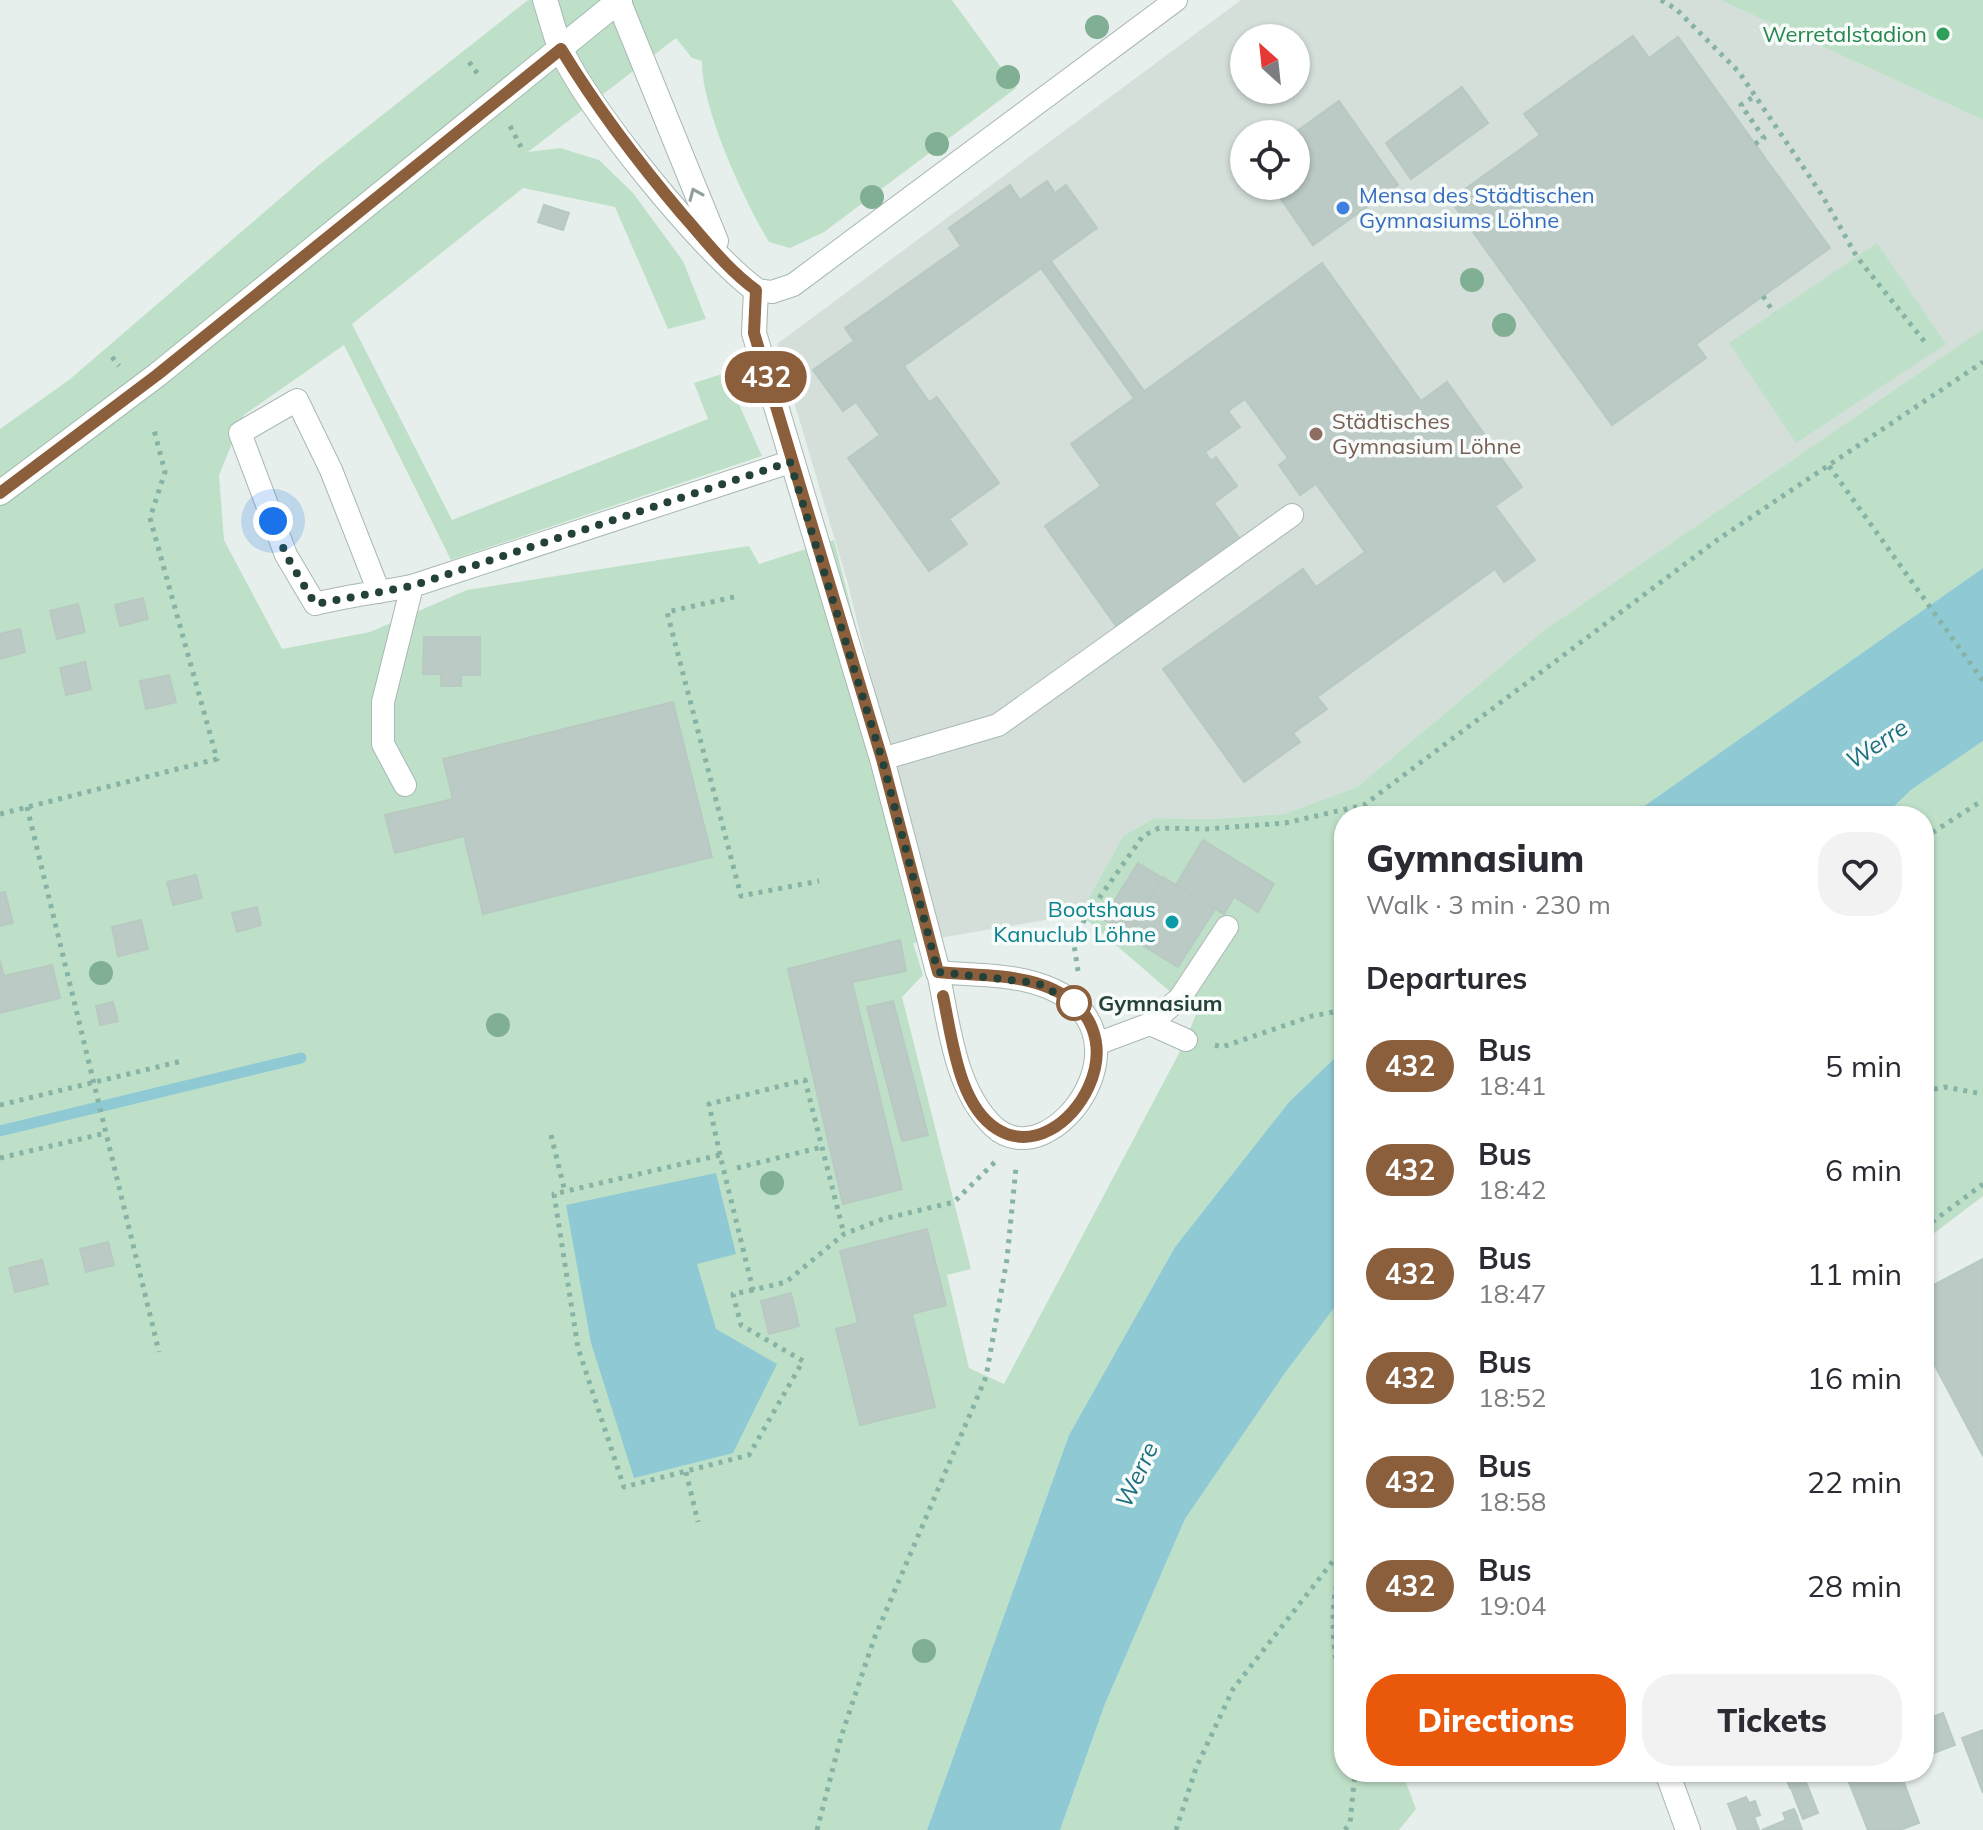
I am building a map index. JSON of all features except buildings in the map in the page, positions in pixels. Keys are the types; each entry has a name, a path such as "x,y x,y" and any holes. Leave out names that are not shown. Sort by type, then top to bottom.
{"street":[{"path":"545,0 561,49 604,118 726,266 756,290 754,333 790,462 882,759 938,972"},
{"path":"0,493 157,375 619,0 726,266"},
{"path":"1671,1782 1688,1830"}],"lane":[{"path":"756,290 772,292 793,285 1176,0"},
{"path":"379,592 331,470 297,400 240,433 286,555 315,604 412,586 790,462"},
{"path":"882,759 998,725 1292,515"},
{"path":"405,785 383,744 383,702 412,586"},
{"path":"1099,1043 1150,1024 1180,998 1227,927"},
{"path":"938,972 1037,983 1074,1003 1092,1027 1099,1043 1092,1080 1078,1107 1043,1134 1019,1138 996,1129 967,1090 938,972"},
{"path":"1150,1024 1186,1040"}],"path":[{"path":"1661,0 1676,9 1739,72 1822,195 1857,257 1928,346"},
{"path":"1755,144 1764,138 1741,105 1756,95"},
{"path":"1763,296 1774,313"},
{"path":"1360,806 1717,540 1983,362"},
{"path":"0,814 217,759 150,518 165,472 153,426"},
{"path":"1829,466 1983,681"},
{"path":"734,597 667,612 741,896 819,881"},
{"path":"1934,832 1983,800"},
{"path":"27,807 159,1352"},
{"path":"1074,1003 1079,962 1074,945 1085,918 1143,836 1159,828 1207,829 1285,823 1334,812"},
{"path":"1186,1040 1222,1047 1312,1016 1334,1012"},
{"path":"0,1105 182,1061"},
{"path":"753,1290 709,1104 805,1080 844,1234"},
{"path":"1934,1089 1945,1087 1983,1094"},
{"path":"0,1158 106,1133"},
{"path":"551,1135 565,1192"},
{"path":"720,1155 554,1194 578,1348 624,1487 749,1455 803,1361 741,1325 733,1294 786,1282 844,1234 883,1219 954,1202 1019,1138"},
{"path":"817,1830 841,1737 874,1639 986,1377 1007,1259 1019,1138"},
{"path":"737,1168 822,1147"},
{"path":"1934,1221 1983,1184"},
{"path":"686,1472 698,1522"},
{"path":"1176,1830 1196,1768 1233,1689 1334,1560"},
{"path":"1334,1600 1331,1613 1334,1645"},
{"path":"1345,1830 1350,1823 1354,1782"}],"shaded area":[{"name":"Städtisches Gymnasium Löhne","path":"1241,0 1720,0 1983,120 1983,329 1543,631 1357,787 1284,814 1212,819 1154,818 1123,836 1080,914 934,939 848,584 777,344"}],"green space":[{"path":"528,0 952,0 1016,88 824,232 790,248 769,242 759,224 716,128 702,61 692,58 676,38 528,152 560,148 599,160 633,193 683,261 706,319 668,329 615,207 523,188 352,324 452,520 708,419 694,383 725,373 762,456 451,560 344,345 244,415 219,475 224,540 282,649 370,632 467,590 749,546 759,564 834,540 934,939 913,943 923,975 902,997 971,1269 947,1275 969,1368 1004,1384 1186,1040 1196,1014 1080,914 1123,836 1154,818 1212,819 1284,814 1357,787 1543,631 1983,329 1983,568 1644,806 1334,806 1334,1059 1289,1102 1175,1247 1069,1435 927,1830 0,1830 0,429 69,380 319,165"},
{"path":"1720,0 1983,0 1983,120"},
{"path":"1877,243 1946,344 1796,443 1729,343"},
{"path":"1983,741 1983,1196 1934,1233 1934,806 1894,806 1911,790"},
{"path":"1334,1308 1334,1782 1406,1782 1416,1809 1399,1830 1060,1830 1105,1704 1185,1519 1285,1373"}],"water":[{"name":"Werre","path":"1983,568 1983,741 1911,790 1894,806 1644,806"},
{"name":"Werre","path":"1334,1059 1334,1308 1285,1373 1185,1519 1105,1704 1060,1830 927,1830 1069,1435 1175,1247 1289,1102"},
{"path":"716,1173 736,1254 697,1264 716,1329 777,1364 733,1453 634,1478 591,1343 566,1205"}],"waterway":[{"path":"0,1131 301,1058"}],"bus line":[{"name":"432","path":"0,493 157,375 335,228 561,49 604,118 660,188 726,266 756,290 754,333 790,462 882,759 938,972 1037,983 1074,1003 1092,1027 1099,1043 1092,1080 1078,1107 1043,1134 1019,1138 996,1129 980,1112 967,1090 943,996"}],"place":[{"name":"Werretalstadion","path":"1943,34"},
{"name":"Mensa des Städtischen Gymnasiums Löhne","path":"1343,208"},
{"name":"Städtisches Gymnasium Löhne","path":"1316,434"},
{"name":"Bootshaus Kanuclub Löhne","path":"1172,922"},
{"name":"Gymnasium","path":"1074,1003"}],"route":[{"path":"273,521 286,555 315,604 355,594 412,586 790,462 882,759 938,972 1037,983 1074,1003"}]}
